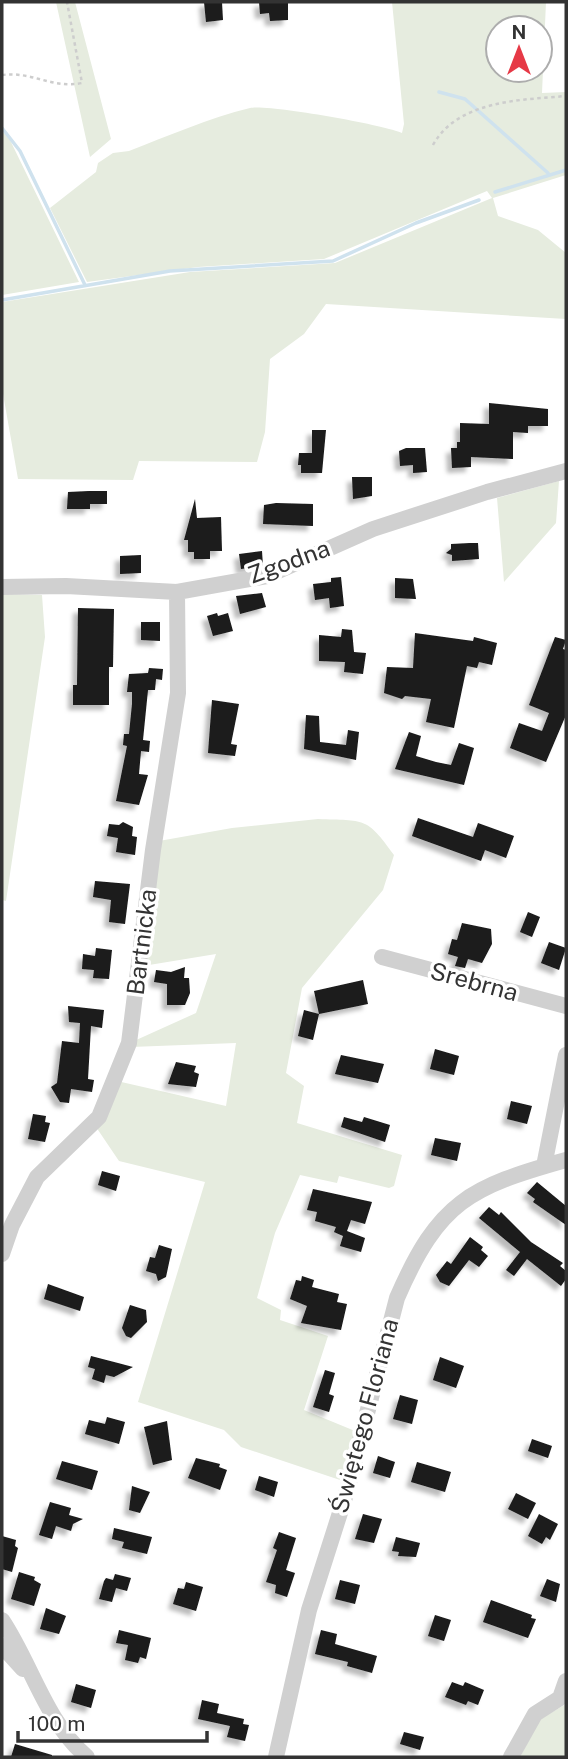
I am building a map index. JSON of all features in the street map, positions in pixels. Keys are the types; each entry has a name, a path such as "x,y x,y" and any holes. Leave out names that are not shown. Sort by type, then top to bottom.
{"street":[{"name":"Zgodna","path":"2,587 66,586 177,592 267,576 373,529 487,492 566,471"},
{"name":"Bartnicka","path":"2,1254 12,1226 37,1177 99,1117 129,1043 153,850 178,694 177,592"},
{"name":"Srebrna","path":"382,957 566,1006"},
{"path":"544,1166 566,1055"},
{"name":"Świętego Floriana","path":"276,1757 309,1610 346,1494 397,1298 407,1276 441,1222 463,1199 492,1183 566,1160"},
{"path":"2,1620 15,1640 28,1673 72,1745 87,1757"},
{"path":"2,1646 28,1673"},
{"path":"512,1757 535,1714 560,1698 566,1681"}],"path":[{"path":"2,75 21,73 53,85 82,83 67,2"},
{"path":"433,145 441,131 458,118 505,101 566,96"}],"shaded area":[{"path":"56,2 75,2 111,139 90,157"},
{"path":"392,2 546,2 545,14 484,14 484,84 542,84 542,93 566,92 566,175 493,198 498,216 538,230 566,253 566,319 326,304 304,334 270,359 265,432 257,462 139,461 133,480 18,479 2,388 2,302 190,272 335,263 492,198 487,191 324,259 198,267 87,282 50,208 96,172 98,163 113,153 129,151 204,122 250,108 326,116 402,133 404,124"},
{"path":"2,131 10,140 79,282 2,295"},
{"path":"559,481 556,523 504,582 497,498"},
{"path":"3,594 42,595 45,637 6,901 2,900"},
{"path":"318,819 363,823 377,833 394,855 383,890 302,988 286,1073 304,1086 297,1123 402,1155 394,1186 389,1188 339,1176 337,1183 300,1175 275,1233 257,1298 281,1310 280,1320 328,1336 304,1410 355,1431 343,1481 241,1447 224,1430 138,1402 205,1182 119,1161 96,1127 117,1081 226,1106 236,1043 131,1047 134,1041 196,1013 216,954 143,966 159,841 232,828"},
{"path":"566,1704 566,1757 520,1757 539,1720"}],"building":[{"path":"204,2 222,2 223,20 206,22"},
{"path":"259,2 288,2 288,20 270,21 269,13 260,14"},
{"path":"489,403 548,409 548,426 528,426 528,433 513,432 513,459 471,457 471,467 452,468 451,448 457,448 457,442 460,442 460,423 489,424"},
{"path":"312,430 326,430 322,473 301,473 301,465 298,465 299,453 312,453"},
{"path":"406,448 425,448 427,472 413,473 413,465 400,466 399,451"},
{"path":"352,477 372,477 372,496 353,499"},
{"path":"107,491 107,504 90,504 90,509 67,509 68,492"},
{"path":"195,499 197,518 221,517 222,551 210,551 210,559 194,559 194,552 188,552 188,540 184,540"},
{"path":"313,504 313,526 263,524 264,505"},
{"path":"478,543 479,559 452,561 452,555 446,553 451,549 451,544"},
{"path":"262,551 263,566 241,569 239,554"},
{"path":"141,555 141,573 120,574 120,556"},
{"path":"341,577 344,606 330,608 329,598 315,600 313,584 331,582 331,578"},
{"path":"395,578 413,579 416,599 395,598"},
{"path":"262,593 266,607 240,614 236,596"},
{"path":"78,608 114,609 109,705 73,705 73,685 77,685"},
{"path":"217,613 218,616 228,613 233,631 213,636 207,616"},
{"path":"141,622 160,622 160,641 141,640"},
{"path":"342,629 352,630 354,652 366,653 363,674 344,672 345,662 319,661 319,635 341,637"},
{"path":"415,633 473,641 474,637 497,643 492,665 479,662 477,668 467,666 454,728 426,722 431,699 405,696 402,699 384,693 387,667 413,668"},
{"path":"555,637 566,640 563,649 566,650 566,715 546,762 510,748 519,723 542,731 549,713 529,705"},
{"path":"149,668 163,669 162,680 156,679 155,690 148,690 143,740 150,741 149,752 141,751 139,774 148,775 139,805 116,801 127,746 123,745 124,734 129,734 132,692 127,692 129,674 148,673"},
{"path":"212,700 239,704 231,744 237,745 235,756 208,753"},
{"path":"306,715 319,716 320,742 346,745 348,730 359,732 356,760 304,749"},
{"path":"409,732 421,736 416,756 436,762 451,765 459,743 474,748 464,785 395,769"},
{"path":"418,818 473,837 478,823 514,836 506,858 485,850 481,861 412,836"},
{"path":"123,822 133,827 132,836 137,837 135,855 116,852 118,838 107,836 109,824 119,825"},
{"path":"95,881 130,884 125,924 109,922 111,900 93,897"},
{"path":"528,912 540,917 532,937 520,932"},
{"path":"462,923 491,929 492,944 482,963 468,959 465,968 455,966 458,957 448,954 452,939 457,940"},
{"path":"549,942 566,948 559,970 541,963"},
{"path":"96,948 112,950 109,979 93,978 94,970 82,969 83,954 95,956"},
{"path":"185,967 184,978 189,978 190,993 185,1005 167,1005 167,984 154,982 156,970 171,972"},
{"path":"363,980 368,1004 319,1014 314,991"},
{"path":"68,1006 104,1010 102,1028 91,1026 88,1079 94,1080 92,1092 71,1089 69,1103 60,1102 51,1087 57,1083 62,1041 79,1043 80,1023 69,1022"},
{"path":"304,1010 319,1014 313,1040 298,1036"},
{"path":"435,1049 459,1056 454,1075 430,1069"},
{"path":"341,1055 384,1064 378,1083 335,1074"},
{"path":"176,1062 196,1066 194,1072 199,1074 196,1087 168,1084"},
{"path":"511,1101 532,1106 527,1124 507,1119"},
{"path":"33,1114 46,1116 45,1122 50,1123 45,1142 28,1139"},
{"path":"344,1117 362,1122 364,1117 390,1125 385,1142 341,1127"},
{"path":"435,1138 461,1143 457,1161 431,1155"},
{"path":"102,1171 120,1176 116,1191 98,1185"},
{"path":"537,1182 566,1206 566,1225 533,1202 535,1199 527,1193"},
{"path":"313,1189 372,1202 365,1224 351,1220 347,1231 365,1238 361,1252 340,1246 343,1236 334,1232 336,1227 315,1221 317,1212 307,1210"},
{"path":"489,1207 499,1215 501,1212 531,1242 563,1263 560,1266 566,1271 566,1279 561,1286 527,1259 514,1276 506,1270 520,1252 479,1218"},
{"path":"470,1237 483,1247 481,1250 488,1256 479,1267 469,1260 449,1286 440,1282 436,1275 447,1261 451,1264"},
{"path":"159,1245 172,1249 166,1277 158,1281 156,1274 146,1271 150,1257 155,1258"},
{"path":"302,1276 314,1280 312,1287 339,1294 337,1302 347,1304 341,1330 301,1323 307,1306 290,1299 296,1280 301,1281"},
{"path":"48,1284 84,1297 80,1311 44,1299"},
{"path":"130,1305 146,1310 147,1322 131,1338 126,1336 122,1328"},
{"path":"91,1356 133,1367 114,1377 106,1375 104,1383 92,1379 95,1369 88,1367"},
{"path":"440,1357 464,1366 456,1388 433,1380"},
{"path":"325,1370 335,1373 329,1394 334,1396 329,1412 313,1407"},
{"path":"400,1395 418,1400 412,1424 393,1419"},
{"path":"107,1417 125,1422 119,1444 85,1434 89,1420 105,1424"},
{"path":"167,1421 172,1460 153,1465 144,1427"},
{"path":"532,1439 552,1446 548,1458 528,1451"},
{"path":"378,1456 395,1462 390,1478 373,1473"},
{"path":"196,1458 220,1464 219,1467 227,1470 220,1490 188,1478"},
{"path":"62,1461 98,1471 92,1490 56,1479"},
{"path":"417,1462 451,1472 445,1492 411,1482"},
{"path":"259,1476 278,1482 274,1497 255,1490"},
{"path":"132,1486 150,1492 140,1513 129,1510"},
{"path":"516,1493 536,1503 528,1519 508,1509"},
{"path":"50,1502 71,1508 69,1515 83,1519 73,1524 71,1531 56,1526 52,1539 39,1535"},
{"path":"363,1514 382,1519 374,1543 355,1539"},
{"path":"539,1514 558,1524 550,1540 546,1537 542,1544 528,1536"},
{"path":"114,1528 152,1537 147,1554 122,1548 124,1542 112,1539"},
{"path":"279,1532 296,1538 286,1570 295,1573 287,1597 275,1593 276,1585 266,1582 277,1550 273,1548"},
{"path":"2,1536 16,1540 15,1546 18,1548 12,1572 2,1569"},
{"path":"396,1537 420,1543 416,1557 398,1556 399,1552 392,1551"},
{"path":"19,1572 35,1577 34,1580 41,1584 34,1606 11,1599"},
{"path":"115,1574 131,1578 127,1591 116,1588 112,1602 99,1599 104,1581 106,1578 113,1580"},
{"path":"547,1579 560,1584 556,1602 540,1596"},
{"path":"340,1580 360,1585 355,1604 335,1599"},
{"path":"186,1582 203,1587 196,1611 173,1604 178,1588 184,1589"},
{"path":"491,1600 532,1615 531,1618 536,1619 528,1638 483,1622"},
{"path":"46,1608 66,1616 59,1634 40,1629"},
{"path":"435,1615 451,1620 444,1641 428,1636"},
{"path":"119,1630 151,1638 146,1659 140,1657 138,1663 125,1660 128,1645 116,1643"},
{"path":"321,1630 337,1634 335,1644 377,1656 372,1673 347,1666 348,1662 315,1654"},
{"path":"452,1682 463,1686 465,1682 484,1690 478,1705 468,1701 466,1705 445,1697"},
{"path":"76,1684 96,1690 91,1708 71,1702"},
{"path":"202,1700 219,1704 217,1713 244,1719 243,1724 249,1725 245,1741 227,1737 230,1726 198,1719"},
{"path":"404,1732 424,1737 420,1750 400,1744"},
{"path":"15,1744 52,1755 52,1757 11,1757"}],"waterway":[{"path":"439,92 465,99 548,173"},
{"path":"2,128 20,151 85,285"},
{"path":"495,192 566,170"},
{"path":"2,300 170,271 333,261 416,223 479,200"}]}
